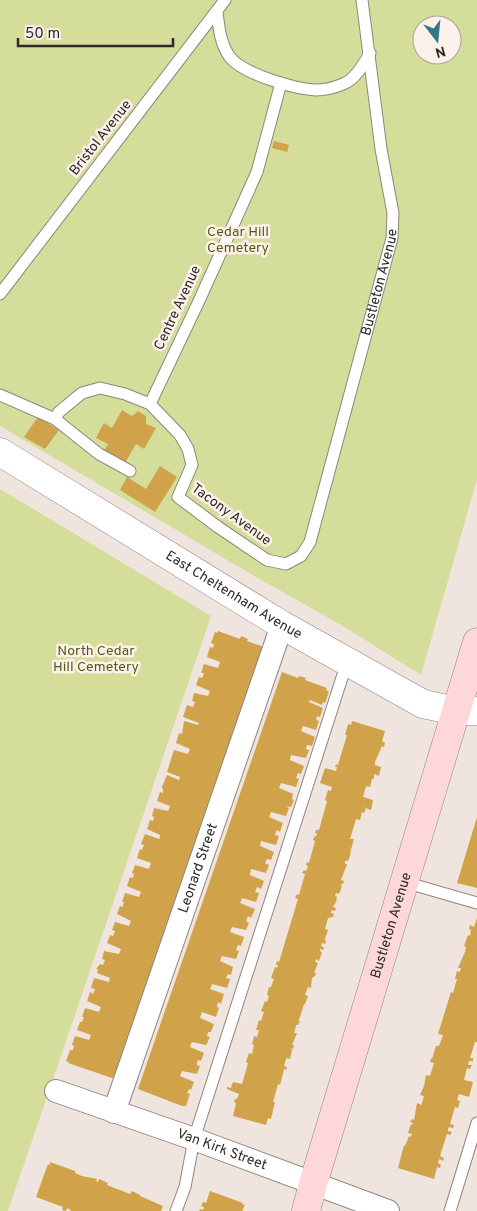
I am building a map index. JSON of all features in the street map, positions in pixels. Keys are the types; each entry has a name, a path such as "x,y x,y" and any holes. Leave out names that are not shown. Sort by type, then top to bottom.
{"main road":[{"name":"Bustleton Avenue","path":"306,1211 404,882 467,711 477,642"}],"street":[{"name":"East Cheltenham Avenue","path":"0,452 282,625 347,662 423,704 467,711"},
{"name":"Leonard Street","path":"114,1112 282,625"},
{"name":"Van Kirk Street","path":"56,1091 194,1139 388,1211"}],"lane":[{"name":"Bristol Avenue","path":"0,294 226,0"},
{"name":"Bustleton Avenue","path":"301,556 310,542 392,238 392,213 381,149 362,0"},
{"path":"217,12 221,40 230,57 247,70 281,83 318,90 345,84 361,68 370,53"},
{"name":"Centre Avenue","path":"150,404 257,172 281,83"},
{"name":"Tacony Avenue","path":"55,419 60,412 82,393 100,388 125,394 150,404 180,435 188,449 192,465 178,497 267,560 286,564 301,556"},
{"path":"0,395 55,419 99,454 130,471"},
{"path":"176,1211 184,1187 194,1139 347,662"},
{"path":"404,882 477,903"},
{"path":"450,1211 477,1123"}],"green space":[{"name":"Cedar Hill Cemetery","path":"0,0 477,0 477,479 421,675 341,625 0,426"},
{"name":"North Cedar Hill Cemetery","path":"0,489 211,616 8,1211 0,1211"}],"building":[{"path":"274,141 289,145 287,152 272,148"},
{"path":"122,410 132,416 138,411 146,416 146,424 156,428 144,449 136,444 125,463 104,451 108,444 96,438 104,423 112,428"},
{"path":"38,417 59,430 45,449 24,437"},
{"path":"160,466 177,477 155,512 120,490 127,477 146,489"},
{"path":"218,631 240,639 241,636 248,639 247,641 264,647 115,1079 66,1061 70,1050 73,1050 74,1046 72,1045 75,1036 89,1040 91,1035 77,1030 80,1022 83,1020 85,1008 99,1012 101,1007 87,1001 90,992 93,994 95,989 91,988 94,978 109,982 110,978 97,973 98,969 96,969 100,964 103,965 105,960 102,959 104,951 119,954 121,949 107,943 110,935 113,936 114,934 115,931 112,930 115,922 129,926 131,921 117,914 120,906 123,907 124,902 122,902 125,893 139,897 141,892 127,886 130,877 133,878 134,874 132,873 135,865 149,869 151,863 137,858 140,849 142,850 144,845 141,844 145,834 159,839 160,837 160,835 147,829 150,820 153,821 154,808 168,811 169,809 170,806 157,801 160,792 163,793 162,787 167,775 179,780 180,777 167,772 174,750 188,754 190,749 176,743 179,733 182,734 184,721 198,725 199,723 183,717 187,705 193,707 195,702 192,701 194,693 208,696 210,691 196,685 199,677 202,678 203,676 204,673 201,673 204,664 218,668 220,662 207,657 210,647 213,648 214,644 211,643 215,632 217,633"},
{"path":"282,672 298,678 299,676 306,678 305,680 327,688 326,690 329,692 325,703 323,702 322,705 310,700 309,702 323,708 320,717 317,716 316,720 319,721 316,730 303,726 301,731 315,737 312,746 307,745 306,749 309,750 306,758 291,755 290,760 304,766 301,774 298,773 296,778 299,779 296,787 281,783 279,788 293,794 292,799 294,800 291,807 286,806 289,808 286,816 271,812 269,817 283,823 280,832 277,830 275,835 279,836 276,845 261,841 260,846 274,852 271,860 267,859 265,863 269,865 266,873 251,869 250,875 264,881 261,889 257,887 255,892 259,893 256,902 242,898 240,903 255,909 251,918 248,916 246,921 249,923 246,930 232,927 231,929 230,932 244,937 241,946 238,945 236,950 239,951 236,959 222,956 220,961 233,967 231,975 228,974 226,978 230,979 227,988 212,984 210,989 224,994 221,1004 218,1002 217,1007 219,1008 216,1017 202,1012 200,1018 214,1024 211,1032 208,1032 207,1036 210,1037 206,1045 192,1042 191,1044 190,1047 204,1053 201,1061 198,1060 197,1063 200,1066 197,1074 182,1071 180,1076 194,1082 191,1090 189,1089 187,1093 190,1094 186,1106 182,1106 138,1089"},
{"path":"352,721 385,731 382,741 385,743 384,747 382,746 375,762 375,765 381,767 379,776 374,774 370,787 366,786 363,797 373,800 371,810 363,807 366,809 364,813 362,812 360,820 356,819 350,839 354,839 351,853 348,861 345,861 345,864 347,864 341,880 344,881 340,885 342,886 339,894 336,893 335,896 337,897 333,907 336,908 331,913 334,914 333,917 328,918 325,929 328,930 325,939 323,939 326,940 325,944 322,943 321,946 324,947 323,950 320,949 322,952 319,961 316,959 315,962 318,963 314,973 316,973 312,978 311,988 308,987 305,995 308,996 299,1020 297,1020 300,1021 296,1025 294,1033 297,1033 292,1045 294,1045 293,1049 291,1048 290,1059 286,1058 284,1066 287,1067 286,1070 284,1069 280,1085 278,1084 271,1119 268,1118 266,1125 233,1116 236,1103 234,1102 239,1094 227,1089 227,1087 231,1088 233,1082 242,1084 248,1063 246,1062 249,1053 252,1054 254,1036 257,1037 259,1030 256,1030 264,1012 261,1011 269,996 267,995 269,987 271,987 274,979 271,978 275,967 277,968 277,961 279,962 298,899 295,898 297,894 299,895 305,874 302,873 307,869 308,866 306,865 307,862 309,863 315,841 313,840 317,833 315,833 316,830 319,830 328,790 331,791 332,787 320,783 325,768 336,771 337,767 335,767 336,764 338,765 347,735 345,735 348,724 351,725"},
{"path":"477,817 477,888 457,883"},
{"path":"477,918 477,1042 475,1042 470,1058 473,1058 473,1061 469,1061 468,1065 472,1065 470,1069 467,1068 464,1080 473,1082 469,1097 459,1094 457,1100 460,1101 458,1108 455,1107 450,1124 454,1125 453,1128 449,1127 448,1129 448,1131 452,1132 450,1135 447,1134 440,1156 444,1158 443,1161 439,1159 438,1163 441,1165 440,1168 437,1167 434,1179 398,1168 404,1145 409,1136 411,1137 412,1134 408,1133 413,1123 410,1122 412,1119 414,1120 417,1103 422,1105 424,1096 420,1095 426,1075 430,1076 434,1063 430,1062 431,1058 436,1046 439,1046 443,1035 438,1034 451,992 453,993 457,971 460,972 461,968 458,968 465,952 466,947 464,946 468,935 470,936 470,925 474,927"},
{"path":"50,1162 75,1171 75,1173 82,1176 97,1179 96,1181 98,1182 99,1179 108,1183 107,1185 130,1194 132,1191 163,1206 161,1211 70,1211 67,1208 66,1211 62,1210 63,1207 36,1197"},
{"path":"210,1191 243,1203 245,1205 242,1211 199,1211 200,1209 203,1210 204,1207 201,1206 203,1202 206,1203"}]}
